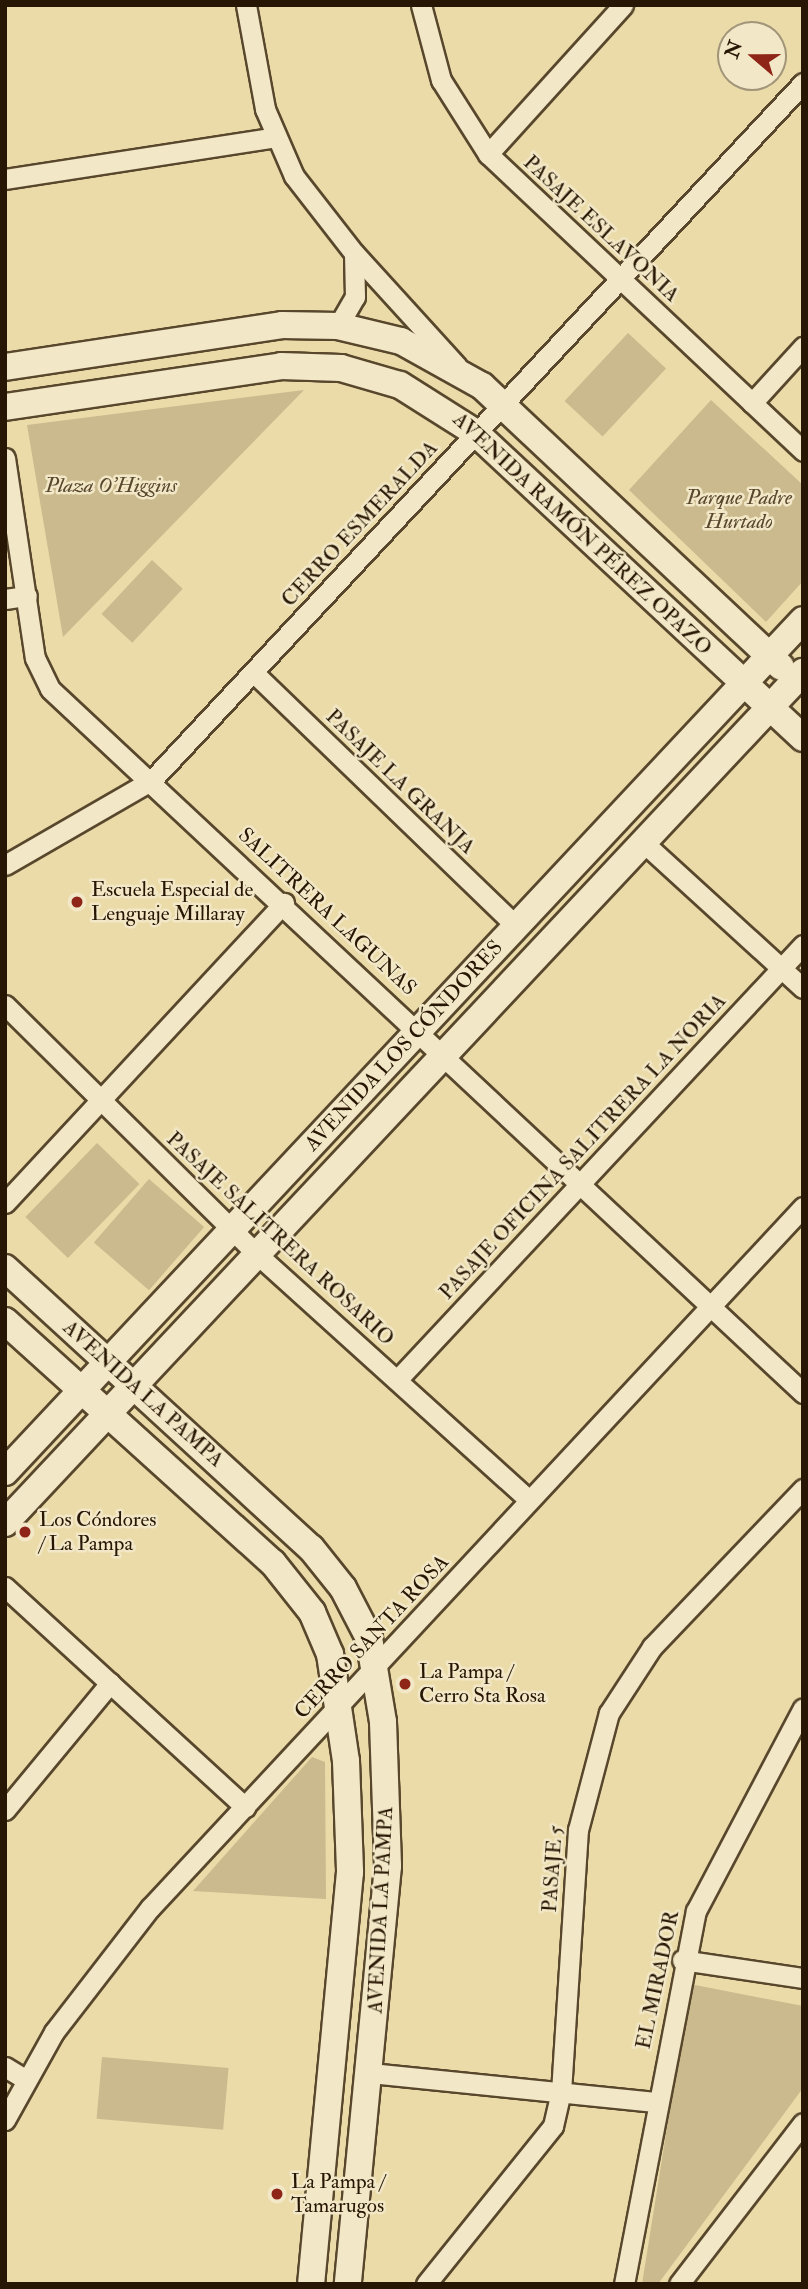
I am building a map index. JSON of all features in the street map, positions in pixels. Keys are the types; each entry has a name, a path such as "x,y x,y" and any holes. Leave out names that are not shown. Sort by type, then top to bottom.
{"street":[{"path":"246,5 258,82 275,136 309,199 460,370"},
{"name":"PASAJE ESLAVONIA","path":"421,5 440,80 488,153 803,451"},
{"path":"488,153 623,5"},
{"name":"CERRO ESMERALDA","path":"5,865 152,780 803,83"},
{"path":"5,179 275,136"},
{"path":"338,326 355,298 354,253"},
{"name":"AVENIDA RAMÓN PÉREZ OPAZO","path":"5,367 263,327 338,326 401,341 460,370 502,404 769,656 800,680"},
{"path":"752,403 803,347"},
{"name":"AVENIDA RAMÓN PÉREZ OPAZO","path":"5,407 311,365 400,385 476,433 803,738"},
{"name":"SALITRERA LAGUNAS","path":"5,457 34,658 50,689 152,780 799,1380"},
{"path":"5,599 27,596"},
{"name":"AVENIDA LOS CÓNDORES","path":"5,1472 803,620"},
{"name":"PASAJE LA GRANJA","path":"253,672 516,926"},
{"name":"AVENIDA LOS CÓNDORES","path":"5,1523 135,1388 770,708 800,680"},
{"path":"644,843 803,988"},
{"path":"5,1203 284,903"},
{"name":"PASAJE OFICINA SALITRERA LA NORIA","path":"397,1380 803,945"},
{"name":"PASAJE SALITRERA ROSARIO","path":"5,1005 258,1256 529,1500"},
{"name":"CERRO SANTA ROSA","path":"5,2120 25,2079 116,1946 803,1207"},
{"name":"AVENIDA LA PAMPA","path":"5,1268 311,1548 355,1607 375,1666 387,1779 388,1866 348,2284"},
{"name":"AVENIDA LA PAMPA","path":"5,1321 296,1588 327,1643 340,1706 350,1872 311,2284"},
{"name":"PASAJE 5","path":"426,2284 553,2126 561,2092 578,1830 609,1713 652,1647 803,1489"},
{"path":"5,1587 244,1807"},
{"path":"5,1810 110,1683"},
{"name":"EL MIRADOR","path":"624,2284 682,1960 695,1911 803,1709"},
{"path":"682,1960 803,1978"},
{"path":"5,2067 25,2079"},
{"path":"370,2073 656,2102"},
{"path":"679,2284 803,2123"}],"green space":[{"path":"628,333 666,368 603,436 565,401"},
{"name":"Plaza O'Higgins","path":"304,390 63,637 27,425"},
{"name":"Parque Padre Hurtado","path":"711,400 803,485 803,581 766,622 629,490"},
{"path":"152,560 183,589 132,643 102,614"},
{"path":"97,1143 139,1184 68,1258 25,1217"},
{"path":"149,1179 204,1227 149,1290 94,1242"},
{"path":"312,1757 325,1762 326,1899 193,1891"},
{"path":"690,1984 803,2006 803,2088 658,2284 642,2284"},
{"path":"102,2057 229,2068 223,2130 97,2119"}],"place":[{"name":"Escuela Especial de Lenguaje Millaray","path":"77,902"},
{"name":"Los Cóndores / La Pampa","path":"25,1532"},
{"name":"La Pampa / Cerro Sta Rosa","path":"405,1684"},
{"name":"La Pampa / Tamarugos","path":"277,2194"}]}
